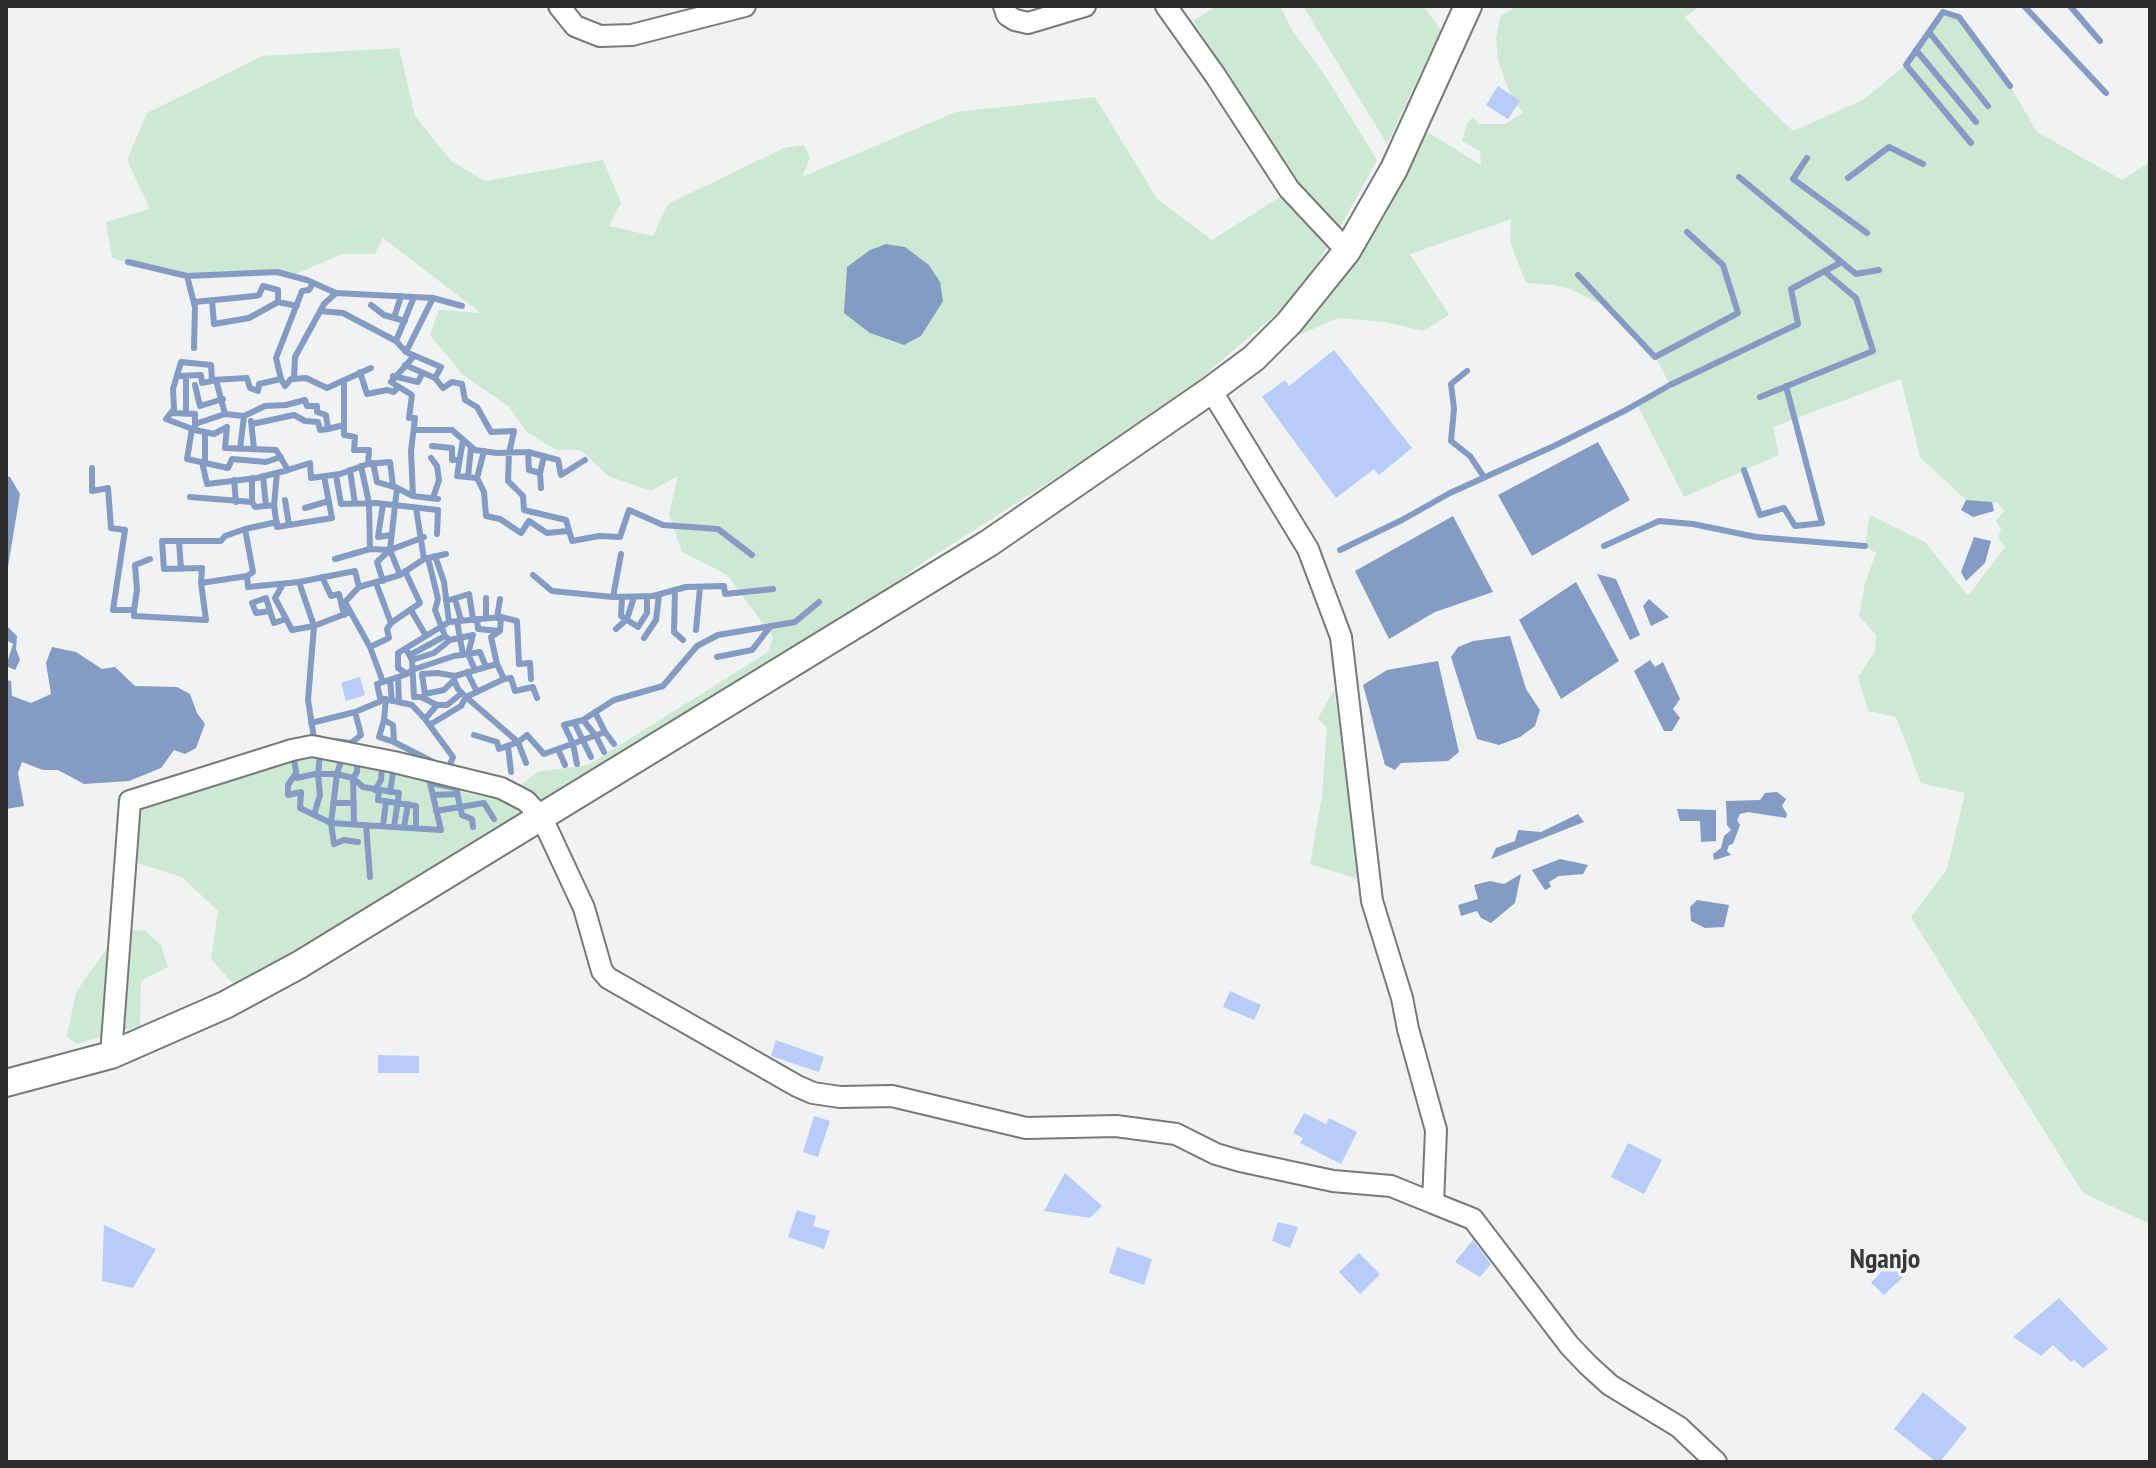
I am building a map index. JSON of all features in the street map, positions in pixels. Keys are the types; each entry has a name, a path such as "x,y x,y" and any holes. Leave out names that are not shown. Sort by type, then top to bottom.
{"street":[{"path":"559,6 575,26 600,36 632,35 745,6"},
{"path":"1004,6 1007,15 1028,23 1085,6"},
{"path":"1166,6 1289,189 1347,251"},
{"path":"6,1083 111,1055 225,1005 299,965 989,543 1211,390 1254,358 1289,323 1347,251 1394,169 1468,6"},
{"path":"1211,390 1308,549 1341,637 1372,901 1402,998 1436,1130 1437,1170 1433,1203"},
{"path":"111,1055 130,801 312,746 382,759 501,788 526,801 542,818 584,908 602,971 608,978 797,1086 813,1093 840,1097 877,1094 916,1101 1026,1128 1116,1126 1176,1134 1216,1154 1240,1161 1333,1181 1391,1186 1473,1219 1569,1345 1588,1365 1610,1385 1679,1427 1716,1462"}],"green space":[{"path":"1217,6 1280,6 1292,30 1326,77 1377,160 1338,231 1288,178 1241,94 1193,21"},
{"path":"1303,6 1423,6 1441,30 1387,144"},
{"path":"1518,6 1701,6 1684,17 1793,131 1863,100 1906,65 1943,12 1959,17 2010,86 2037,132 2122,180 2150,162 2150,1224 2083,1193 1911,917 1947,869 1965,793 1921,783 1896,717 1868,711 1858,677 1875,651 1876,635 1859,616 1865,583 1876,553 1865,546 1870,515 1925,542 1968,596 2005,547 1998,537 2001,529 1996,521 2004,511 1998,503 1966,500 1920,457 1901,379 1773,427 1779,455 1684,497 1637,404 1672,388 1655,357 1609,308 1570,289 1526,283 1510,242 1511,219 1410,254 1449,315 1424,331 1385,322 1338,318 1297,336 1349,269 1427,132 1481,165 1480,151 1462,141 1467,123 1473,117 1478,124 1505,124 1523,113 1510,94 1498,60 1496,39 1500,16"},
{"path":"399,48 415,116 451,161 485,181 603,160 621,203 609,226 653,236 668,204 784,148 804,145 810,158 802,177 956,112 1095,97 1157,199 1212,240 1283,195 1327,248 1297,296 1200,379 1082,461 918,566 862,608 543,803 521,785 537,772 588,765 768,652 773,637 727,575 682,552 669,514 678,476 651,491 608,476 581,450 557,450 528,433 508,406 463,375 430,335 439,310 481,313 383,238 375,254 342,254 291,276 260,271 187,276 112,258 106,222 150,209 127,160 147,113 262,56"},
{"path":"1334,690 1361,880 1310,864 1322,796 1327,728 1318,718"},
{"path":"320,755 372,764 474,795 518,804 525,817 236,987 211,959 218,911 182,877 128,860 116,827 118,795 172,781"},
{"path":"144,930 161,945 168,967 141,981 140,1026 76,1044 67,1036 76,992 118,933"}],"water":[{"path":"886,244 905,247 929,265 940,282 943,301 921,336 904,345 870,333 844,313 847,267 870,250"},
{"path":"1598,442 1630,500 1532,556 1498,495"},
{"path":"6,476 10,477 20,494 6,579"},
{"path":"1966,500 1992,502 1994,511 1973,517 1961,510"},
{"path":"1453,516 1493,592 1435,612 1389,639 1355,571"},
{"path":"1974,537 1991,541 1985,563 1966,581 1961,572"},
{"path":"1597,574 1616,579 1640,635 1630,640"},
{"path":"1576,582 1619,661 1561,699 1519,620"},
{"path":"1649,599 1669,617 1651,626 1643,606"},
{"path":"6,625 17,636 16,649 20,660 15,670 6,666 13,644 6,640"},
{"path":"1510,636 1526,689 1540,710 1535,726 1520,737 1499,745 1477,739 1451,657 1458,647 1473,641"},
{"path":"52,647 76,652 102,669 115,667 135,686 177,687 190,694 205,724 196,748 185,754 174,750 161,768 129,781 84,784 58,770 43,770 22,762 18,773 24,806 6,809 6,680 11,681 12,696 31,703 51,694 46,663"},
{"path":"1650,660 1655,667 1663,662 1680,699 1673,709 1680,718 1672,731 1664,731 1634,671"},
{"path":"1438,661 1459,752 1448,761 1401,763 1395,770 1385,765 1363,685 1387,670"},
{"path":"1777,792 1786,799 1782,806 1786,818 1748,812 1740,814 1737,820 1740,825 1727,851 1731,855 1714,860 1713,854 1721,848 1724,836 1731,830 1727,825 1726,801 1760,800 1765,793"},
{"path":"1677,809 1716,810 1716,841 1701,842 1700,821 1680,821"},
{"path":"1578,814 1584,822 1491,859 1496,848 1515,841 1518,830 1541,832"},
{"path":"1560,859 1588,865 1583,874 1559,876 1549,882 1551,887 1545,890 1532,870"},
{"path":"1521,874 1515,903 1491,923 1481,918 1477,911 1461,916 1458,905 1478,899 1474,885 1490,881 1504,884"},
{"path":"1697,900 1729,905 1724,927 1705,928 1691,921 1690,907"}],"building":[{"path":"1498,86 1520,101 1508,119 1486,105"},
{"path":"1334,350 1412,448 1379,475 1374,469 1336,498 1262,397 1285,380 1289,386"},
{"path":"360,677 365,695 346,701 341,683"},
{"path":"1230,991 1261,1005 1254,1020 1223,1007"},
{"path":"776,1040 824,1057 819,1072 771,1056"},
{"path":"378,1055 419,1056 419,1073 378,1073"},
{"path":"1304,1113 1326,1124 1329,1118 1357,1132 1341,1164 1300,1143 1303,1138 1293,1133"},
{"path":"814,1116 830,1121 818,1157 803,1152"},
{"path":"1628,1143 1662,1160 1644,1194 1611,1177"},
{"path":"1065,1173 1102,1206 1090,1218 1044,1211"},
{"path":"797,1210 816,1216 813,1226 830,1231 824,1249 788,1237"},
{"path":"1278,1222 1298,1227 1290,1248 1272,1241"},
{"path":"104,1225 156,1249 133,1288 102,1281"},
{"path":"1473,1240 1491,1264 1480,1277 1455,1262"},
{"path":"1117,1247 1152,1259 1144,1285 1109,1273"},
{"path":"1359,1253 1380,1274 1360,1294 1339,1272"},
{"path":"1888,1264 1904,1276 1884,1295 1871,1283"},
{"path":"2059,1298 2108,1349 2083,1368 2074,1360 2071,1362 2053,1345 2041,1356 2013,1337"},
{"path":"1923,1392 1967,1428 1940,1462 1894,1429"}],"waterway":[{"path":"2024,6 2106,93"},
{"path":"2070,6 2100,41"},
{"path":"1971,143 1906,65 1943,12 1959,17 2010,86"},
{"path":"1929,32 1988,106"},
{"path":"1916,50 1976,122"},
{"path":"1848,178 1889,147 1923,164"},
{"path":"1807,158 1793,179 1867,233"},
{"path":"1739,177 1856,274 1879,270"},
{"path":"1578,275 1655,357 1738,313 1723,265 1687,232"},
{"path":"128,262 187,276 277,272 307,280 336,293 433,298 462,306"},
{"path":"1340,550 1450,493 1554,446 1670,385 1798,324 1791,289 1840,263"},
{"path":"1760,397 1873,351 1856,298 1824,271"},
{"path":"187,276 195,307 194,348"},
{"path":"281,379 276,358 302,291 309,290 312,285"},
{"path":"194,302 255,296 259,295 263,286 278,290 278,302 297,306"},
{"path":"294,379 295,357 324,304 336,293"},
{"path":"394,318 401,296"},
{"path":"396,341 414,297"},
{"path":"406,352 433,298"},
{"path":"212,301 214,324 249,318 278,302"},
{"path":"371,305 384,315 405,321"},
{"path":"320,311 343,313 396,341 406,352 441,367 435,378 443,388 452,382 462,384 465,400 477,407 491,432 514,431 508,481 523,496 524,510 566,520 572,541 599,536 620,537 629,510 663,525 718,529 752,555"},
{"path":"413,496 411,451 415,418 409,418 412,395 391,382 414,356"},
{"path":"371,368 327,388 306,378 291,379 285,386 281,379 259,384 258,391 250,388 247,378 212,380 211,365 181,362 173,389 174,409 166,419 214,434 227,427 225,448 276,450 288,470 310,463 311,478 340,474 368,464 390,462 393,486 413,496 438,499"},
{"path":"405,365 435,378"},
{"path":"1467,371 1451,384 1454,409 1451,441 1470,456 1484,477"},
{"path":"360,372 367,394 387,390 394,392 398,387"},
{"path":"393,376 418,382 422,374"},
{"path":"177,376 201,375 202,383 216,380 225,414"},
{"path":"186,376 186,414"},
{"path":"344,380 344,435 355,437 354,450 369,450 368,464"},
{"path":"195,385 200,406 223,399"},
{"path":"1744,470 1760,515 1784,508 1795,526 1822,523 1786,386"},
{"path":"195,424 225,414 244,416 265,406 305,400 307,406 317,406 317,412 326,415 328,429 344,425"},
{"path":"171,413 195,414 195,426"},
{"path":"252,424 294,415 305,421 318,422 320,430 328,429"},
{"path":"240,449 244,416"},
{"path":"251,421 254,449"},
{"path":"192,429 187,459 228,468 232,459 266,462 281,457"},
{"path":"414,430 452,430 475,450 528,452 558,460 561,475 585,460"},
{"path":"205,432 205,463"},
{"path":"463,440 457,476 477,478 484,492 486,516 500,519 521,533 529,521 547,533 568,531"},
{"path":"432,446 452,448 452,460 459,460"},
{"path":"468,477 471,447"},
{"path":"477,478 484,451"},
{"path":"528,452 529,470 540,473"},
{"path":"541,488 544,456"},
{"path":"431,458 437,466 439,480 433,498"},
{"path":"202,462 207,484 257,478 288,470"},
{"path":"373,463 377,482 397,488 390,550 400,575"},
{"path":"361,466 369,503 370,549"},
{"path":"92,468 92,491 108,488 111,528 125,530 113,610 134,610 134,616 206,620 201,583"},
{"path":"350,470 355,504"},
{"path":"277,473 274,505 277,527 332,518 324,476"},
{"path":"336,475 341,504 376,503 438,510 437,534"},
{"path":"263,476 266,506"},
{"path":"252,478 252,502"},
{"path":"234,480 236,502"},
{"path":"190,497 252,502 255,507 274,505"},
{"path":"285,500 289,525"},
{"path":"305,508 329,501"},
{"path":"383,504 378,537 391,535"},
{"path":"416,508 424,559"},
{"path":"1604,546 1659,521 1693,524 1756,537 1865,546"},
{"path":"277,522 245,529 225,536 221,541 162,541 164,569 202,568 201,583 247,576 248,587 299,582 355,571 359,587"},
{"path":"245,529 253,572 247,576"},
{"path":"335,559 370,549 390,550 424,537"},
{"path":"179,541 181,569"},
{"path":"383,581 377,562 390,550"},
{"path":"446,554 424,559 400,575 359,587 345,602 370,647 383,682 377,684 380,698 412,705 453,757 448,770"},
{"path":"621,554 613,597 653,596 686,587 724,586 725,594 773,589"},
{"path":"383,682 407,674 398,668 398,653 449,622 444,582 435,556"},
{"path":"428,558 438,599 435,610 445,636 450,640 473,635 468,654 475,670"},
{"path":"134,610 137,590 135,565 150,559"},
{"path":"391,623 420,603 405,571"},
{"path":"533,575 552,591 613,597"},
{"path":"322,577 331,596 339,594 344,615"},
{"path":"299,582 314,626 308,700 314,738 319,738"},
{"path":"370,647 389,638 387,629 391,623 376,583"},
{"path":"283,584 275,598 292,630 314,626 350,612"},
{"path":"696,630 700,587"},
{"path":"675,590 674,632 683,640"},
{"path":"446,601 469,594 473,619"},
{"path":"644,638 656,620 659,595"},
{"path":"622,597 621,616 638,627 647,613 647,597"},
{"path":"616,629 627,619 634,597"},
{"path":"270,611 266,598 252,603 256,613 270,611 274,623 286,619"},
{"path":"486,598 486,618"},
{"path":"455,599 461,620"},
{"path":"497,618 500,599"},
{"path":"577,764 573,744 564,725 583,720 614,700 663,686 697,646 718,635 795,622 819,602"},
{"path":"411,610 426,636"},
{"path":"501,617 517,621 519,664 530,663 531,679"},
{"path":"449,622 501,617 500,631 491,637 497,664 504,679 511,678 515,691 533,687 537,698"},
{"path":"477,619 478,629 500,631"},
{"path":"457,621 463,655"},
{"path":"717,657 752,650 770,627"},
{"path":"410,655 445,636"},
{"path":"412,660 434,653 450,640"},
{"path":"406,649 412,660 414,697 437,705 425,719"},
{"path":"407,674 454,656 480,652 486,667 497,664"},
{"path":"422,674 455,676 486,667"},
{"path":"467,672 477,692"},
{"path":"422,675 425,694 444,690 454,680 466,697 504,679"},
{"path":"398,677 399,702"},
{"path":"390,680 392,701"},
{"path":"437,705 447,705 462,693"},
{"path":"431,724 461,706 466,697 518,742 526,763"},
{"path":"311,723 355,712 386,699 384,720 393,725 394,742"},
{"path":"334,741 351,743 361,735 355,712"},
{"path":"595,712 605,732"},
{"path":"384,720 379,737 435,763"},
{"path":"583,720 604,752"},
{"path":"574,722 591,757"},
{"path":"474,735 497,742 499,749 527,735 544,754 605,732 614,744"},
{"path":"508,746 511,772"},
{"path":"558,749 565,765"},
{"path":"314,815 320,795 320,755"},
{"path":"342,758 331,823 334,844 344,840 358,842"},
{"path":"294,759 297,778 315,774 353,778 357,763"},
{"path":"375,790 381,780 382,767"},
{"path":"296,773 288,785 288,795 301,792 300,808 331,823 441,830 430,783 456,788 462,815 472,819 473,827"},
{"path":"390,792 393,773"},
{"path":"353,778 363,787 399,793 394,827"},
{"path":"353,778 354,824"},
{"path":"379,791 378,800 416,806 416,828"},
{"path":"433,795 457,794"},
{"path":"383,826 386,802"},
{"path":"333,803 354,803"},
{"path":"436,811 484,803 494,819"},
{"path":"404,827 408,804"},
{"path":"366,825 370,877"}],"district":[{"name":"Nganjo","path":"1885,1260"}]}
